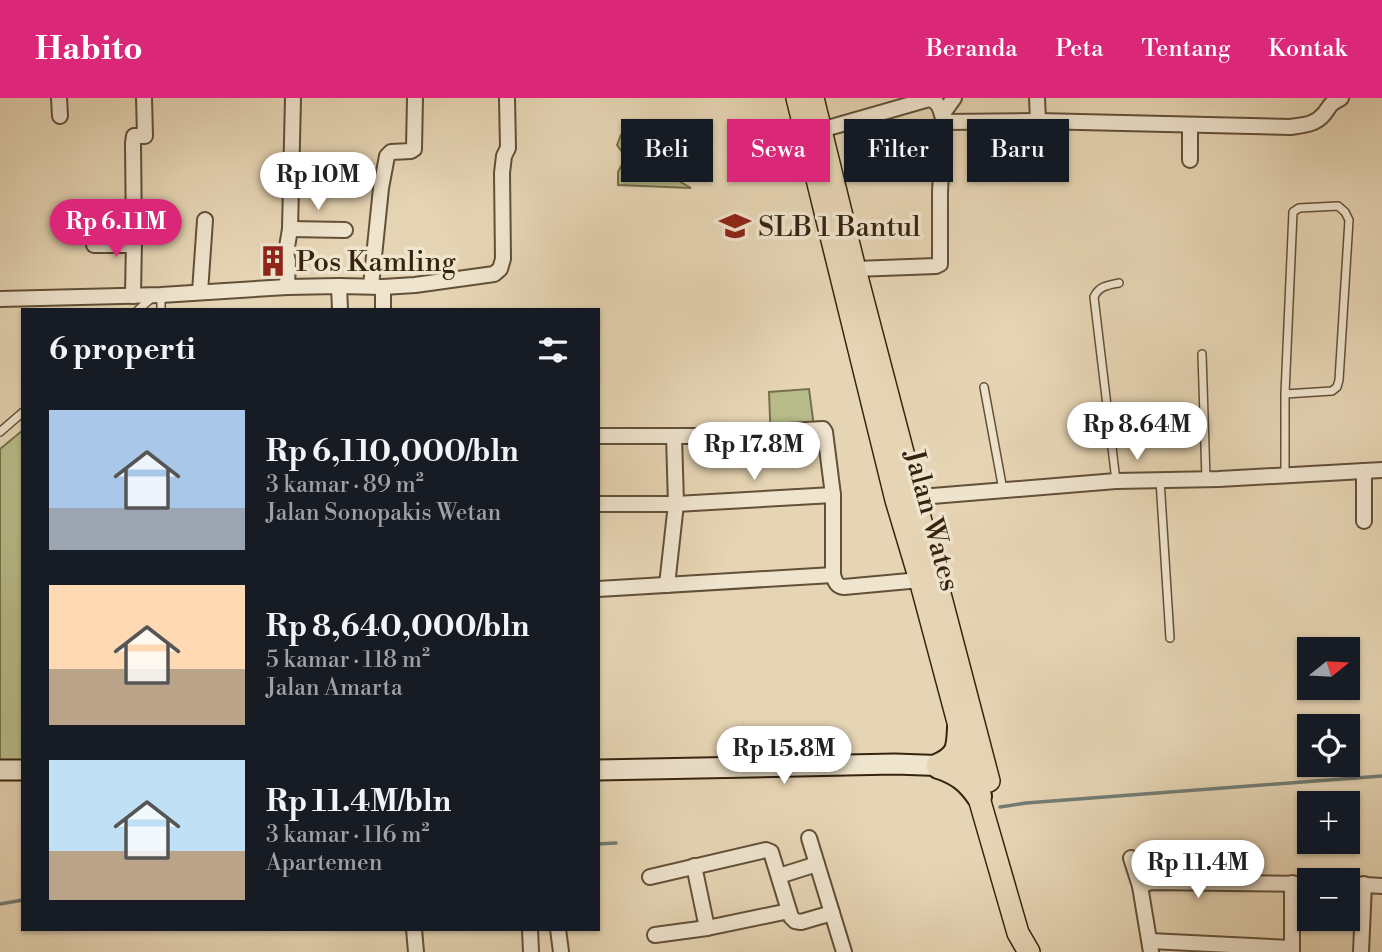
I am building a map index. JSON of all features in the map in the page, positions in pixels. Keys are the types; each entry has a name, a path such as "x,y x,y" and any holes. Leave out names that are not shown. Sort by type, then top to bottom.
{"highway":[{"path":"939,765 952,759 957,752 960,728"},
{"path":"939,765 959,775 979,796"}],"main road":[{"name":"Jalan Wates","path":"797,98 978,766 1031,931 1029,952"},
{"name":"Jalan Wates","path":"813,98 818,119"},
{"name":"Jalan Wates","path":"830,167 905,498 920,580 960,728 978,766 979,796 1018,933 1029,952"},
{"path":"600,770 895,764 978,766"},
{"path":"0,770 21,770"}],"street":[{"path":"59,98 60,116"},
{"path":"136,303 133,143 134,136 145,136 144,98"},
{"path":"287,287 286,248 290,229 293,98"},
{"path":"382,308 377,287 381,188 387,156 391,152 414,149 415,98"},
{"path":"0,299 136,303 200,292 287,287 415,285 494,274 500,269 503,259 502,180 504,156 508,148 507,98"},
{"path":"944,119 944,112 954,98"},
{"path":"1037,98 1038,119"},
{"path":"1069,122 1290,127 1307,125 1323,115 1331,104 1341,98"},
{"path":"859,119 929,99 939,105 943,119"},
{"path":"1189,125 1190,160"},
{"path":"855,269 940,264 941,182"},
{"path":"200,292 205,220"},
{"path":"290,229 345,230"},
{"path":"94,245 134,245"},
{"path":"339,286 340,308"},
{"path":"600,436 704,436 823,429 833,495 835,583 844,587 920,580"},
{"path":"667,585 676,504 674,436"},
{"path":"905,498 1116,481 1382,470"},
{"path":"1364,471 1364,521"},
{"path":"600,504 676,504 833,495"},
{"path":"600,589 833,575"},
{"path":"809,838 844,952"},
{"path":"650,877 766,850 771,852 791,917 795,921 801,922 832,913"},
{"path":"1131,858 1140,886 1151,947 1292,950 1292,883"},
{"path":"779,876 817,864"},
{"path":"694,866 707,928"},
{"path":"1140,886 1151,882 1297,883"},
{"path":"1360,884 1382,886"},
{"path":"1361,952 1364,884"},
{"path":"655,935 707,928 789,911"},
{"path":"414,931 416,952"},
{"path":"530,931 531,952"},
{"path":"558,931 561,952"}],"lane":[{"path":"1284,475 1285,394 1293,212 1299,208 1338,206 1349,220 1339,380 1332,391 1285,394"},
{"path":"1116,481 1094,297 1097,290 1104,286 1119,283"},
{"path":"1202,354 1206,479"},
{"path":"984,387 1003,489"},
{"path":"0,432 21,414"},
{"path":"1160,479 1170,638"}],"green space":[{"path":"621,135 621,150 617,145"},
{"path":"621,166 621,182 681,182 691,188 618,185"},
{"path":"809,389 816,442 771,444 769,392"},
{"path":"21,432 21,770 0,769 0,449"}],"waterway":[{"path":"1000,807 1382,776"},
{"path":"600,844 616,843"},
{"path":"0,904 21,900"}],"place":[{"name":"SLB 1 Bantul","path":"735,226"},
{"name":"Pos Kamling","path":"273,261"}]}
